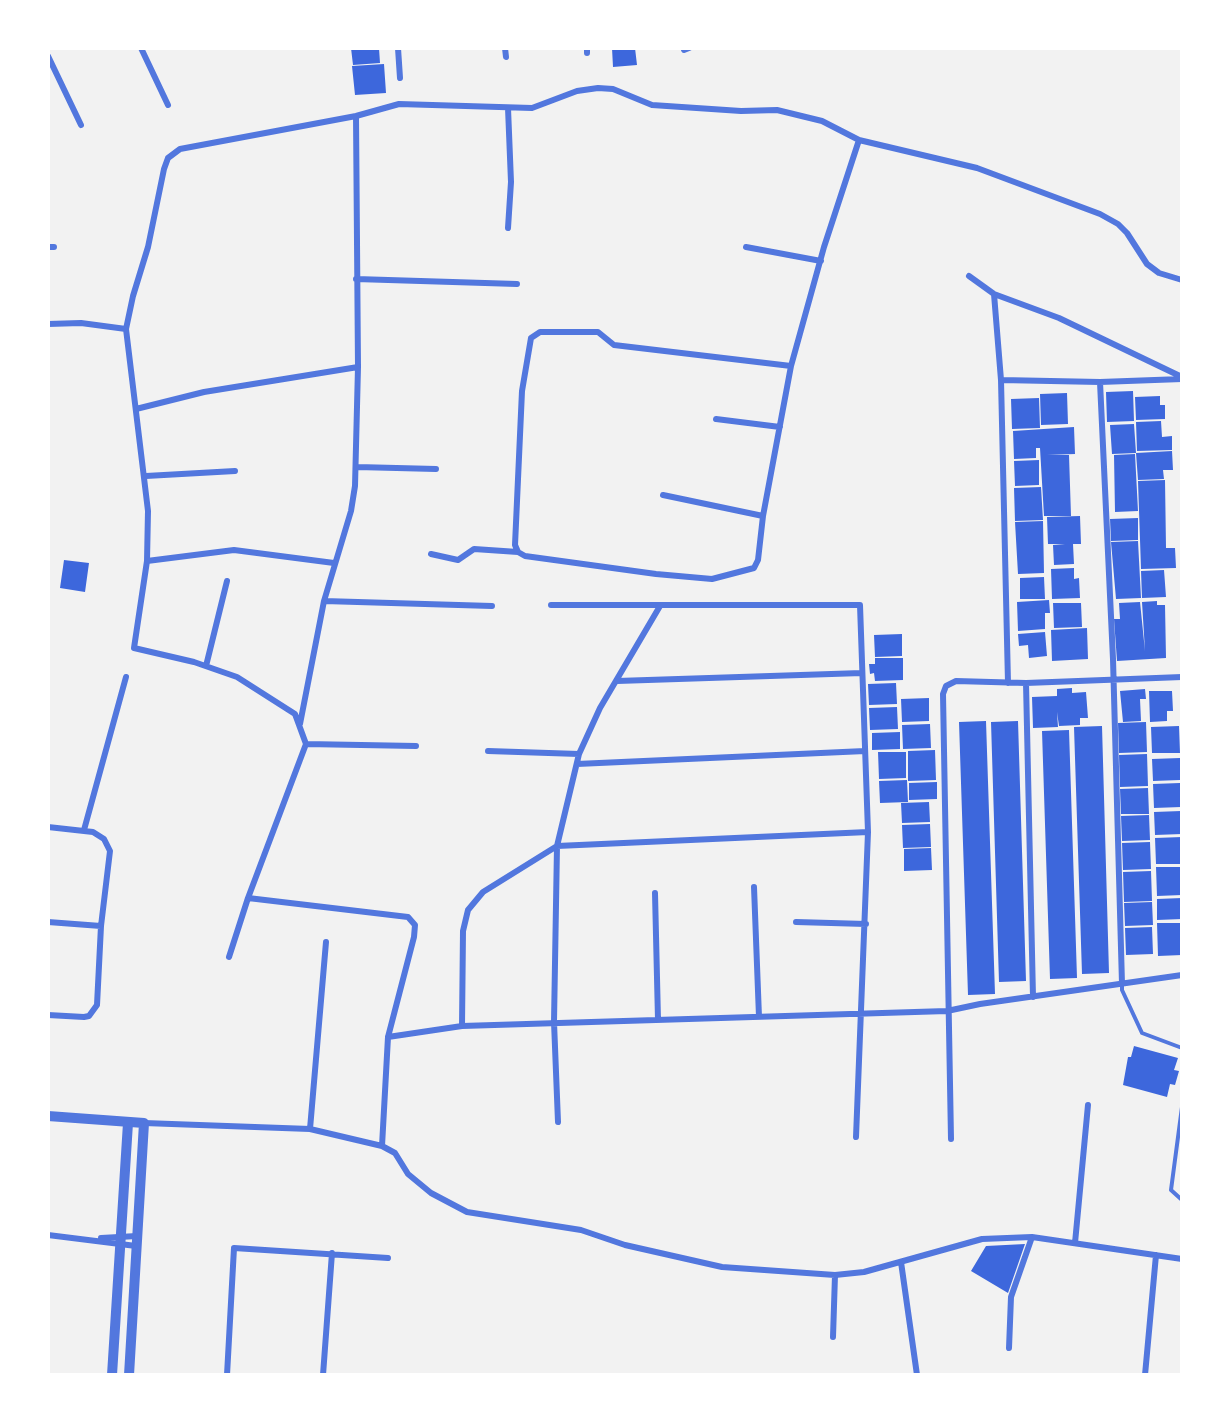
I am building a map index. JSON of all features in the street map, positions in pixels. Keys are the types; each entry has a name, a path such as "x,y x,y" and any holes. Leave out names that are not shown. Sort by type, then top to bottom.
{"street":[{"path":"141,48 168,105"},
{"path":"398,48 400,78"},
{"path":"505,48 506,57"},
{"path":"48,57 81,125"},
{"path":"229,957 248,898 306,744 295,714 237,677 206,666 134,648 147,561 146,476 126,329 148,247 158,191 168,158 180,149 356,116 408,103 532,108 577,91 598,87 613,89 652,105 741,111 777,110 822,121 859,140 977,168 1100,214 1123,228 1148,264 1159,273 1182,280"},
{"path":"508,108 511,182 508,228"},
{"path":"300,724 324,601 351,511 357,467 356,116"},
{"path":"431,554 458,560 474,549 518,552 525,556 656,574 712,579 754,568 758,560 763,516 791,366 820,261 859,140"},
{"path":"746,247 820,261"},
{"path":"969,276 994,294 1059,318 1182,378"},
{"path":"356,279 517,284"},
{"path":"994,294 1000,380 1008,683"},
{"path":"48,324 81,322 126,329"},
{"path":"518,552 515,545 522,391 527,348 531,338 540,332 598,332 614,345 791,366"},
{"path":"136,409 204,392 358,367"},
{"path":"1000,380 1100,382 1182,378"},
{"path":"1100,382 1113,679 1122,984"},
{"path":"716,419 780,427"},
{"path":"357,467 436,469"},
{"path":"146,476 235,471"},
{"path":"663,495 763,516"},
{"path":"147,561 234,550 334,563"},
{"path":"206,666 227,581"},
{"path":"324,601 492,606"},
{"path":"551,605 851,603 860,605 868,832 856,1137"},
{"path":"558,1122 554,1022 557,846 579,754 660,606"},
{"path":"617,681 862,673"},
{"path":"84,830 126,677"},
{"path":"951,1139 943,693 946,686 956,681 1026,683 1182,677"},
{"path":"1026,683 1033,997"},
{"path":"306,744 416,746"},
{"path":"488,751 579,754"},
{"path":"577,764 865,751"},
{"path":"48,827 84,830 104,839 110,851 101,926 95,1009 84,1017 48,1015"},
{"path":"462,1026 463,931 468,910 483,892 557,846 868,832"},
{"path":"754,887 759,1017"},
{"path":"655,893 658,1020"},
{"path":"248,898 408,917 415,925 414,937 388,1037 382,1146"},
{"path":"48,922 101,926"},
{"path":"796,922 866,924"},
{"path":"310,1129 326,942"},
{"path":"388,1037 462,1026 947,1011 1182,975"},
{"path":"1075,1243 1088,1105"},
{"path":"48,1116 144,1124 310,1129 382,1146 395,1154 408,1174 431,1193 467,1212 581,1230 625,1245 722,1267 835,1275 864,1272 982,1239 1032,1237 1182,1259"},
{"path":"112,1375 128,1123"},
{"path":"129,1375 144,1124"},
{"path":"48,1235 136,1241"},
{"path":"1009,1348 1011,1297 1032,1237"},
{"path":"227,1375 234,1248 388,1258"},
{"path":"323,1375 332,1253"},
{"path":"1145,1375 1156,1255"},
{"path":"901,1262 917,1375"},
{"path":"832,1337 835,1275"}],"lane":[{"path":"1122,984 1122,990 1142,1033 1182,1048"},
{"path":"1182,1107 1171,1190 1182,1200"}],"building":[{"path":"351,48 379,48 380,63 353,65"},
{"path":"612,48 635,48 637,65 613,67"},
{"path":"384,64 386,93 355,95 352,66"},
{"path":"1133,391 1134,421 1107,422 1106,392"},
{"path":"1067,393 1068,424 1041,425 1040,394"},
{"path":"1160,396 1160,405 1165,405 1165,419 1136,420 1135,397"},
{"path":"1039,398 1040,428 1012,429 1011,399"},
{"path":"1161,421 1162,437 1172,436 1172,450 1137,451 1136,422"},
{"path":"1134,424 1136,453 1112,454 1110,425"},
{"path":"1074,427 1075,454 1047,455 1069,455 1071,516 1044,516 1040,448 1036,448 1036,458 1014,459 1013,431"},
{"path":"1172,451 1173,470 1163,470 1164,479 1138,480 1136,453"},
{"path":"1135,454 1138,511 1115,512 1114,455"},
{"path":"1039,460 1039,485 1015,486 1014,461"},
{"path":"1165,480 1166,548 1175,548 1176,568 1141,569 1138,481"},
{"path":"1041,487 1043,520 1015,521 1014,488"},
{"path":"1080,516 1081,544 1073,544 1074,564 1054,565 1053,545 1065,544 1048,544 1047,517"},
{"path":"1138,518 1138,540 1111,541 1110,519"},
{"path":"1043,521 1044,573 1018,574 1015,522"},
{"path":"1138,541 1141,598 1116,599 1111,542"},
{"path":"64,560 89,563 85,592 60,588"},
{"path":"1074,568 1074,579 1079,578 1080,598 1052,599 1051,569"},
{"path":"1164,570 1166,597 1142,598 1141,571"},
{"path":"1044,577 1045,599 1020,599 1020,578"},
{"path":"1049,600 1050,613 1045,613 1045,629 1018,631 1017,602"},
{"path":"1157,601 1157,605 1165,605 1166,658 1117,661 1114,619 1120,619 1119,603 1140,602 1145,651 1142,602"},
{"path":"1053,603 1081,603 1082,627 1054,628"},
{"path":"1087,628 1088,659 1052,661 1051,630"},
{"path":"1045,632 1047,656 1029,658 1028,645 1019,646 1018,634"},
{"path":"902,634 902,656 875,657 874,635"},
{"path":"875,658 903,658 903,680 875,681 874,673 870,674 869,664 875,664"},
{"path":"896,683 897,704 869,705 868,684"},
{"path":"1072,688 1072,693 1086,692 1088,718 1080,718 1080,725 1059,726 1057,712 1058,727 1033,728 1032,697 1057,696 1057,689"},
{"path":"1145,689 1146,699 1140,699 1141,721 1123,722 1120,691"},
{"path":"1149,691 1172,691 1173,711 1167,711 1167,721 1150,722"},
{"path":"929,698 929,721 902,722 901,699"},
{"path":"897,707 898,729 870,730 869,708"},
{"path":"986,721 995,994 968,995 959,722"},
{"path":"1018,721 1026,981 999,982 991,722"},
{"path":"1146,722 1147,752 1119,753 1118,723"},
{"path":"930,724 931,748 903,749 902,725"},
{"path":"1102,726 1109,973 1082,974 1074,727"},
{"path":"1179,726 1180,753 1152,753 1151,727"},
{"path":"1069,730 1077,978 1050,979 1042,731"},
{"path":"900,732 900,749 872,750 872,733"},
{"path":"935,750 936,780 908,781 908,751"},
{"path":"878,752 906,752 906,778 879,779"},
{"path":"1147,754 1148,786 1120,787 1119,755"},
{"path":"1180,758 1180,780 1153,781 1152,759"},
{"path":"907,780 908,802 880,803 879,781"},
{"path":"937,782 937,799 909,800 909,783"},
{"path":"1180,783 1181,807 1154,808 1153,784"},
{"path":"1148,788 1149,814 1121,814 1120,789"},
{"path":"929,802 930,822 902,823 901,803"},
{"path":"1181,811 1182,834 1155,835 1154,812"},
{"path":"1149,815 1150,840 1122,841 1121,816"},
{"path":"930,824 931,847 903,848 902,825"},
{"path":"1182,837 1182,864 1156,864 1155,838"},
{"path":"1150,842 1151,869 1123,870 1122,843"},
{"path":"931,848 932,870 904,871 904,849"},
{"path":"1156,867 1182,867 1182,895 1157,896"},
{"path":"1151,871 1152,901 1124,902 1123,872"},
{"path":"1182,898 1182,919 1157,920 1157,899"},
{"path":"1152,902 1153,925 1125,926 1124,903"},
{"path":"1157,923 1182,923 1182,955 1158,956"},
{"path":"1152,927 1153,954 1126,955 1125,928"},
{"path":"1134,1046 1178,1058 1174,1070 1179,1071 1175,1085 1170,1084 1167,1097 1123,1085 1128,1057 1131,1057"},
{"path":"1025,1244 1008,1293 971,1271 986,1246"}]}
